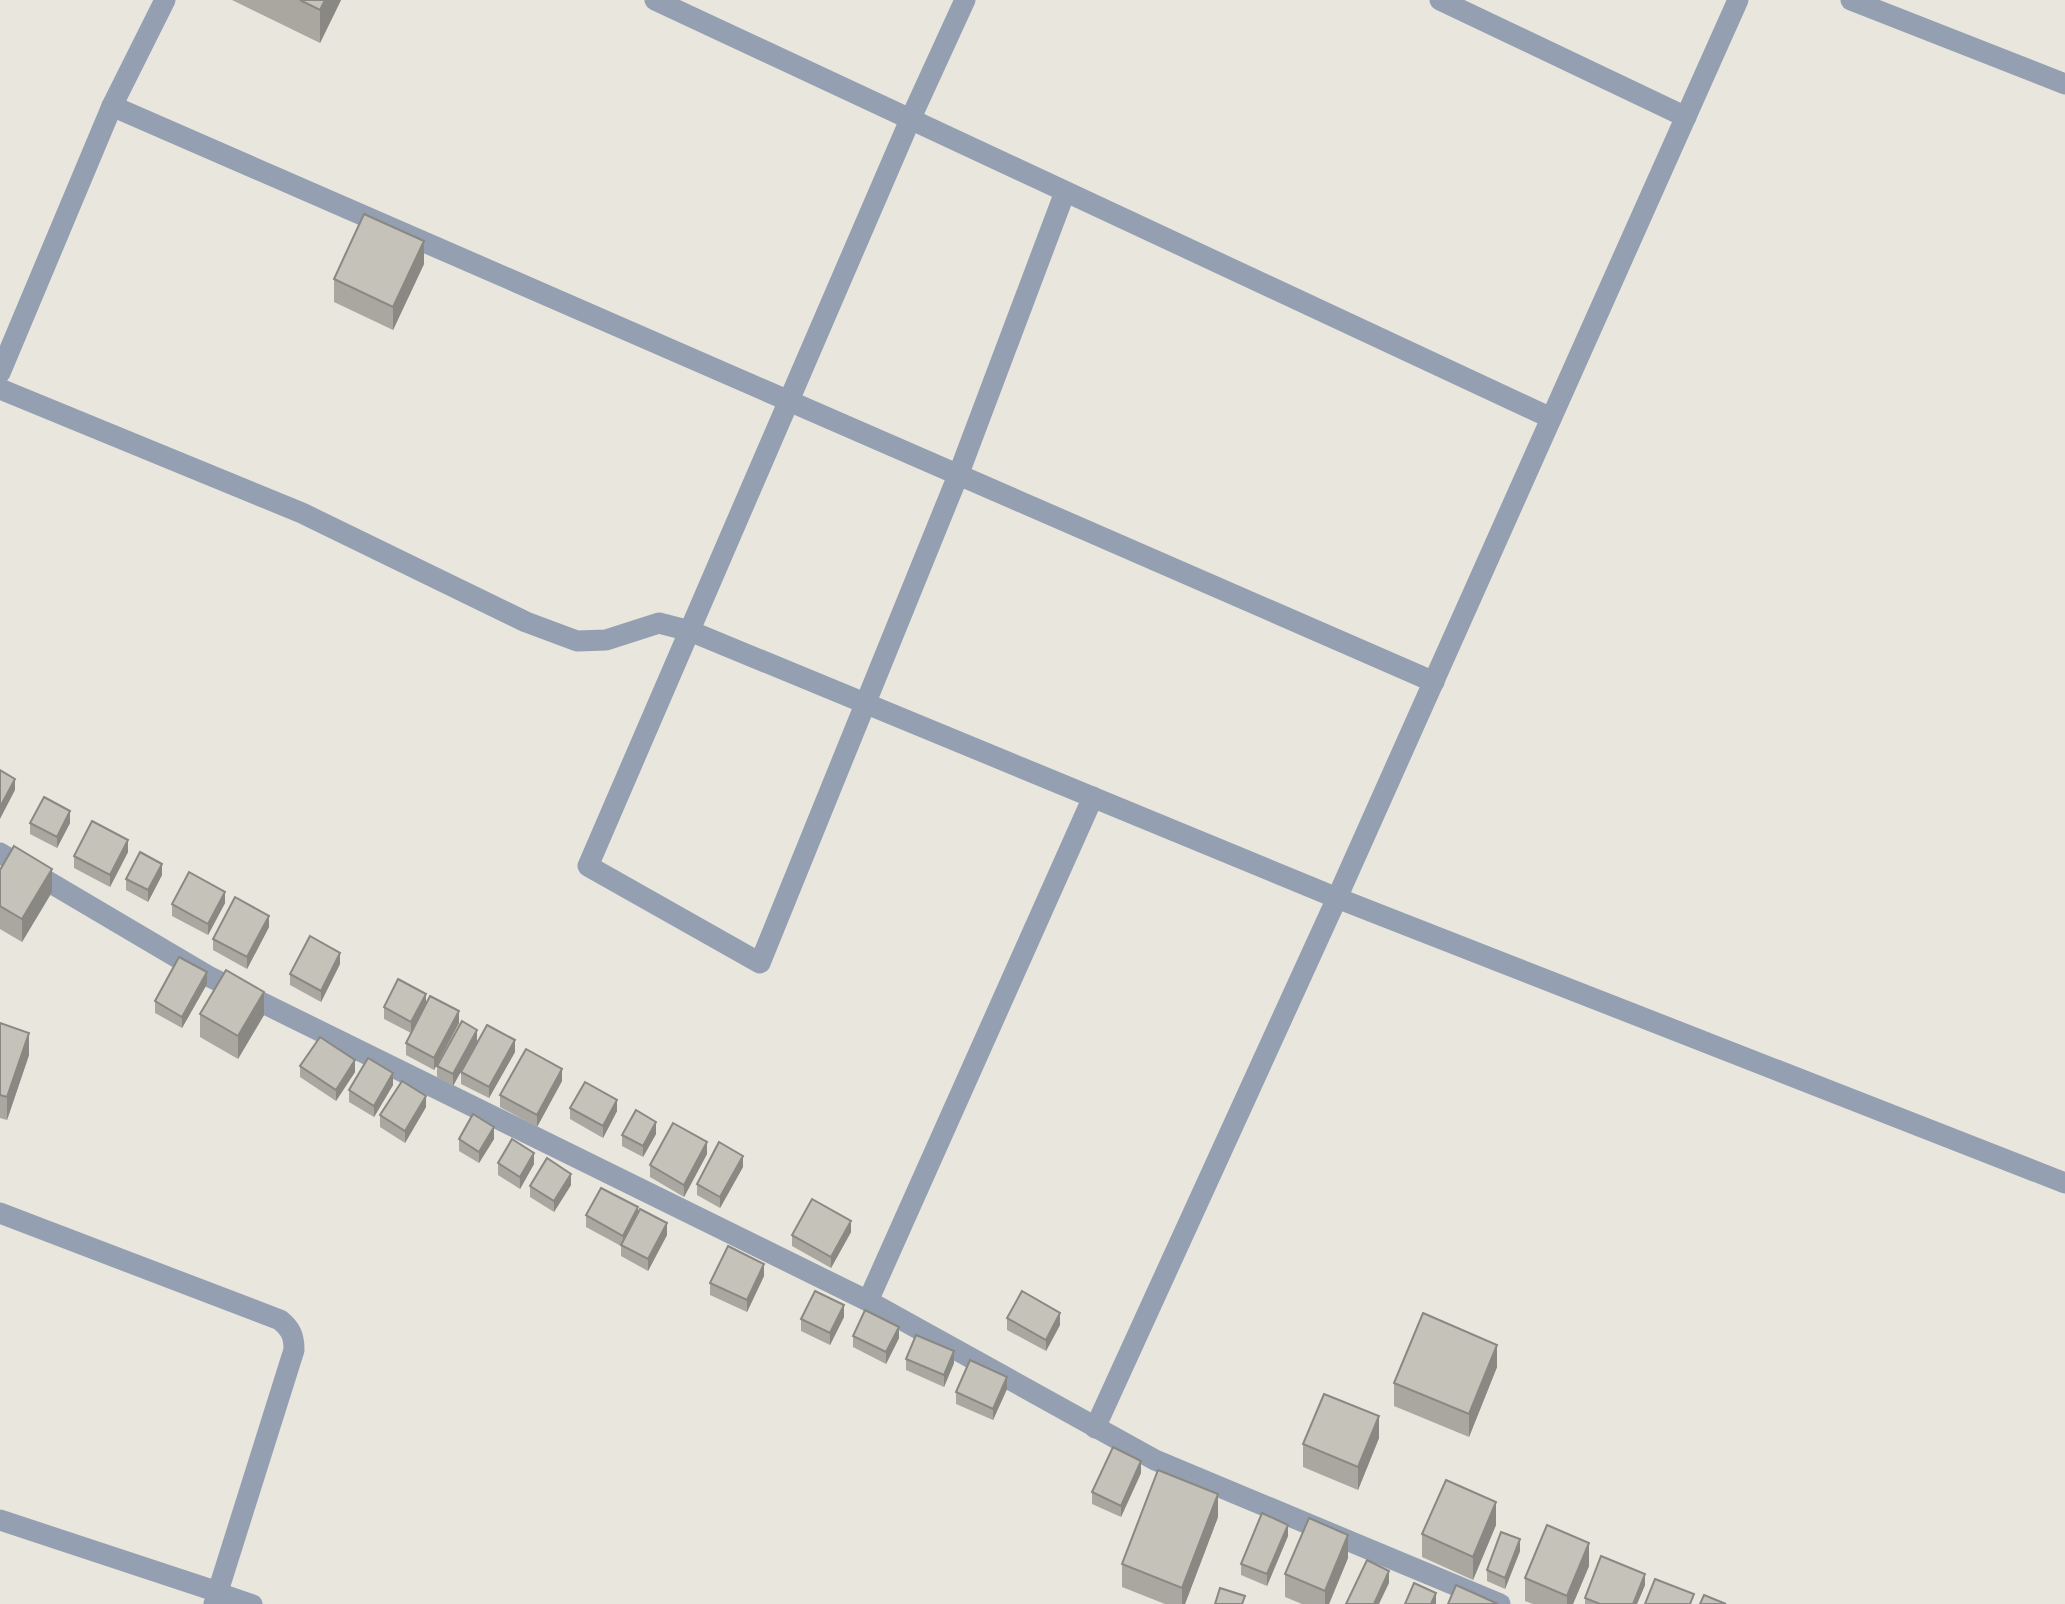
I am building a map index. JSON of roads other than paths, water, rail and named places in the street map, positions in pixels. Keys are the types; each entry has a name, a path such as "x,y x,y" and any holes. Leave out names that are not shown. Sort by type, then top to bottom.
{"street":[{"path":"0,373 112,106 165,0"},
{"path":"654,0 1551,418"},
{"path":"965,0 588,866 760,962 959,474 1065,192"},
{"path":"1440,0 1686,117"},
{"path":"1095,1428 1337,898 1738,0"},
{"path":"1851,0 2065,84"},
{"path":"112,106 1434,682"},
{"path":"0,389 302,513 526,622 577,641 606,640 659,623 690,631 1337,898 2065,1183"},
{"path":"868,1301 1093,797"},
{"path":"0,853 210,977 868,1301 1155,1460 1500,1604"},
{"path":"0,1213 280,1320 294,1337 294,1350 216,1598 0,1520"}],"lane":[{"path":"216,1598 253,1604"}]}
